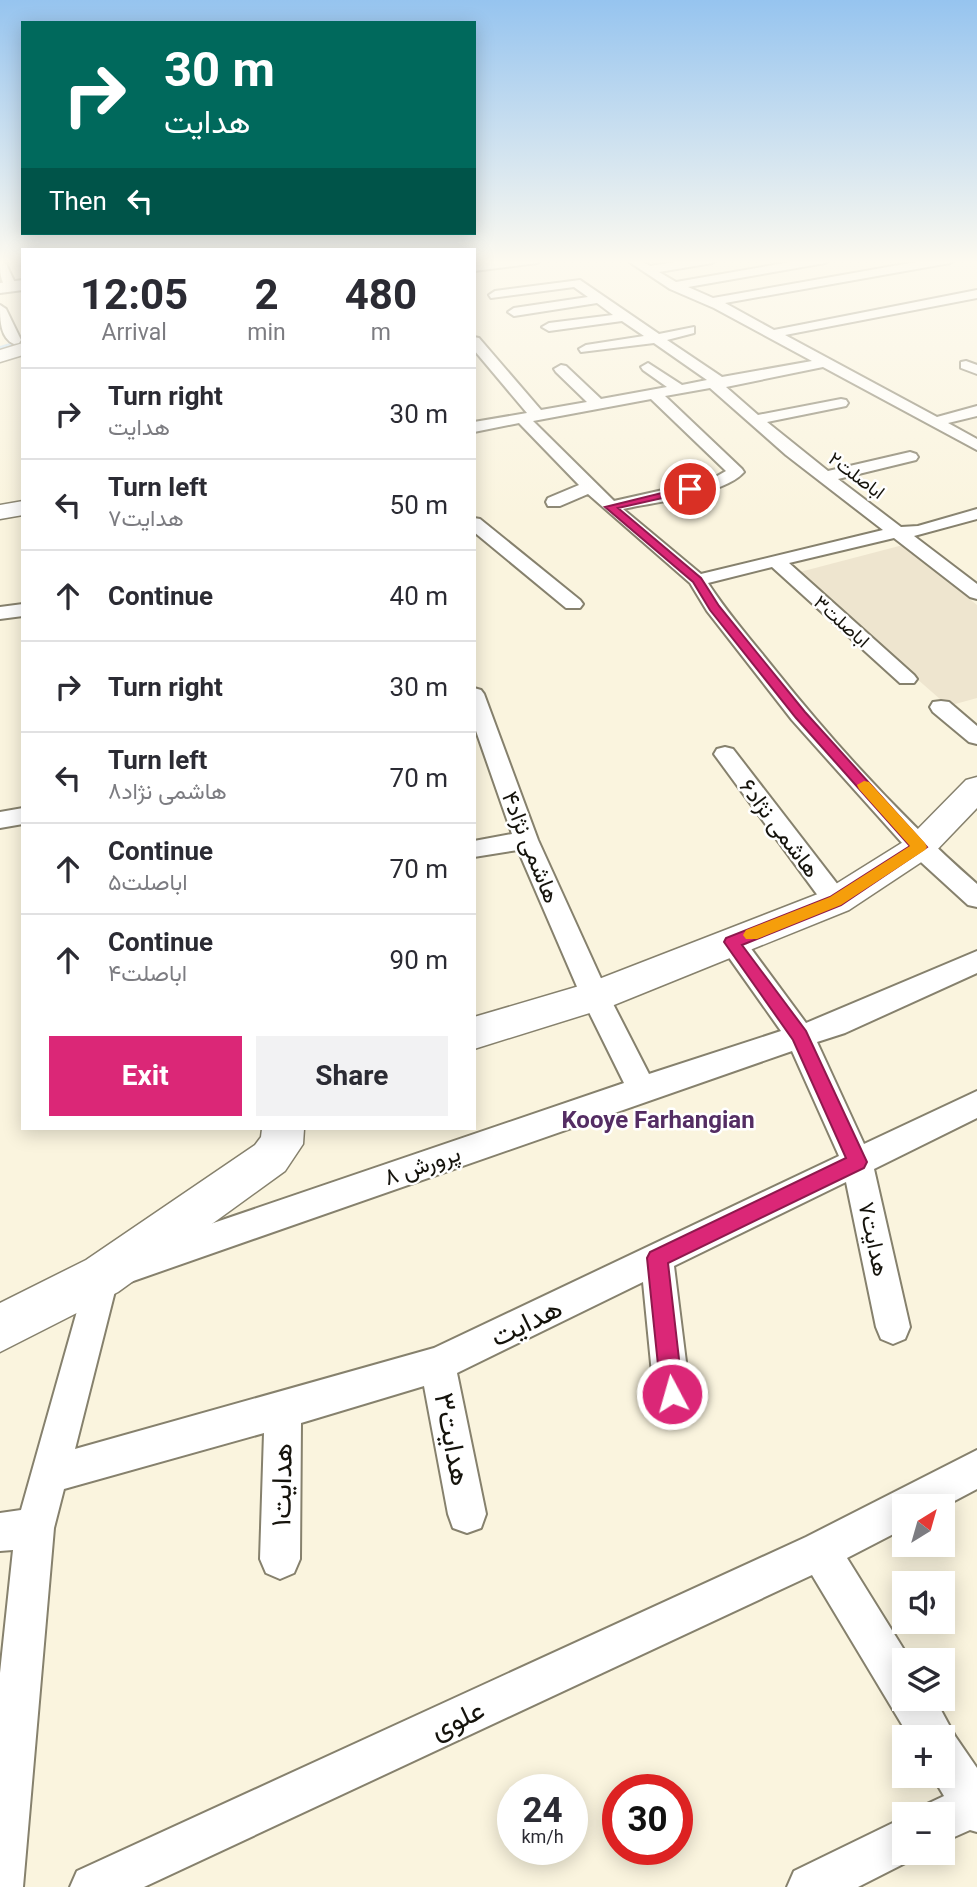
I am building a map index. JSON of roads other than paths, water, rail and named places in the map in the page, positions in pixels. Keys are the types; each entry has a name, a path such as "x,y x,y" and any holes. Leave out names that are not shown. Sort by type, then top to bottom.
{"street":[{"path":"482,347 529,416 590,487 697,580 714,607 800,715 920,847 977,898"},
{"path":"586,349 599,347"},
{"path":"666,347 719,384 792,452"},
{"path":"795,347 977,446"},
{"path":"476,427 824,363"},
{"path":"648,368 682,390"},
{"path":"561,369 599,405"},
{"path":"610,507 717,483 736,472 656,395"},
{"path":"755,420 841,403"},
{"path":"935,422 977,411"},
{"name":"اباصلت۲","path":"792,452 977,593"},
{"path":"824,477 909,457"},
{"path":"554,502 590,487"},
{"path":"896,532 907,520 977,501"},
{"path":"0,512 21,508"},
{"path":"697,580 896,532 919,531 977,514"},
{"path":"476,525 573,604"},
{"name":"اباصلت۳","path":"777,562 907,679"},
{"path":"0,613 21,610"},
{"name":"هاشمی نژاد۴","path":"476,700 526,840 595,996 642,1089"},
{"path":"941,707 977,737"},
{"name":"هاشمی نژاد۶","path":"725,754 836,901"},
{"path":"476,1032 595,996 836,901 920,847 977,788"},
{"path":"476,849 526,840"},
{"name":"هدایت۷","path":"732,942 800,1036 857,1162 893,1327"},
{"name":"پرورش ۸","path":"102,1276 835,1025 977,961"},
{"name":"هدایت","path":"50,1474 438,1364 977,1104"},
{"path":"0,1328 102,1276 270,1158 282,1144 283,1130"},
{"path":"657,1258 672,1394"},
{"path":"0,1887 18,1530 50,1474 102,1276"},
{"name":"هدایت۳","path":"438,1364 467,1514"},
{"name":"هدایت۱","path":"280,1559 283,1410"},
{"path":"930,1494 977,1469"},
{"path":"892,1514 820,1551 892,1669"},
{"name":"علوی","path":"93,1887 820,1551"},
{"path":"955,1780 968,1809"},
{"path":"810,1887 892,1846"}],"waterway":[{"path":"0,350 10,347"}],"district":[{"name":"Kooye Farhangian","path":"658,1120"}]}
